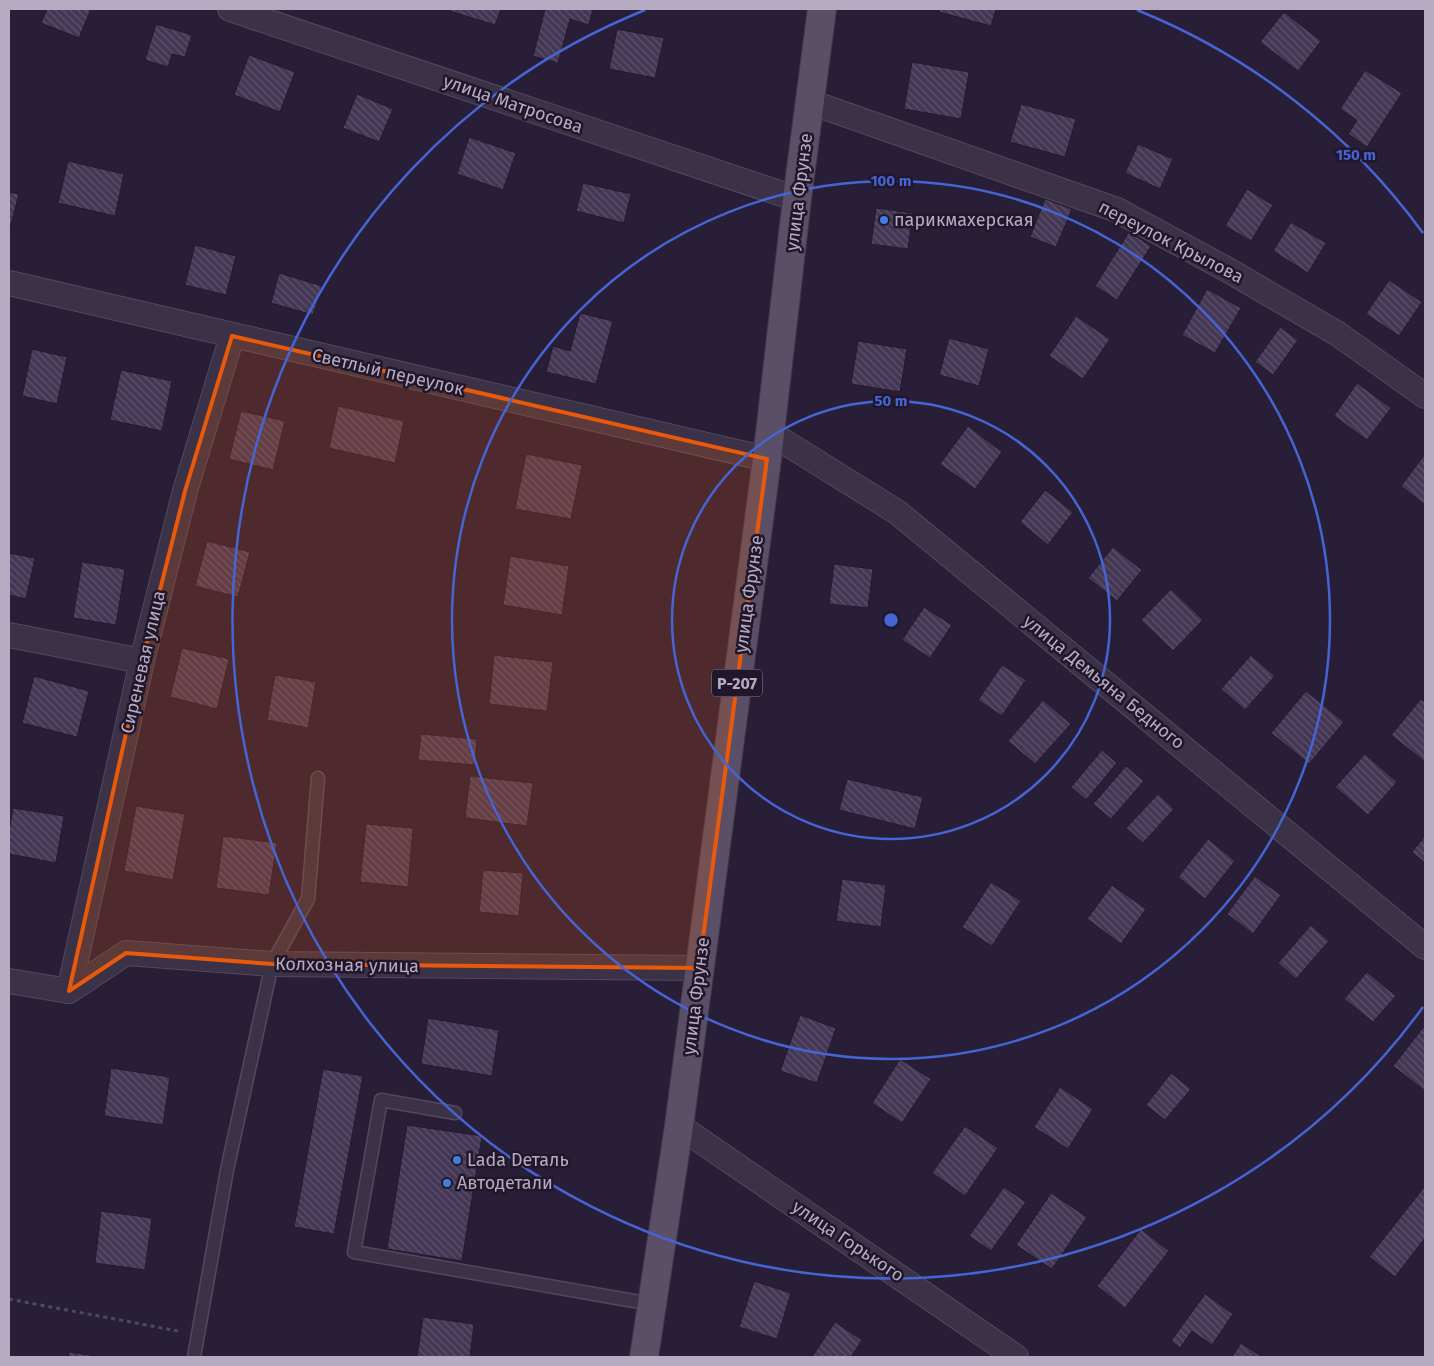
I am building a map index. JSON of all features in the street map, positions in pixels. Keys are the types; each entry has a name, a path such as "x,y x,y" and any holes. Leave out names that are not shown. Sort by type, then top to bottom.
{"main road":[{"name":"улица Фрунзе","path":"644,1357 679,1126 769,446 797,199 822,9"}],"street":[{"name":"улица Матросова","path":"230,9 797,199"},
{"name":"переулок Крылова","path":"810,102 1117,210 1228,270 1338,334 1425,396"},
{"name":"Светлый переулок","path":"9,283 232,336 769,446"},
{"name":"Сиреневая улица","path":"69,991 142,661 185,492 232,336"},
{"name":"улица Демьяна Бедного","path":"769,446 897,512 1425,947"},
{"path":"9,635 142,661"},
{"name":"Колхозная улица","path":"69,991 126,953 272,964 699,968"},
{"path":"9,981 69,991"},
{"name":"улица Горького","path":"679,1126 1016,1357"}],"lane":[{"path":"194,1357 227,1170 272,964 308,899 318,778"},
{"path":"455,1113 381,1100 354,1252 651,1304"}],"path":[{"path":"9,1299 198,1335"}],"highlighted area":[{"path":"232,336 767,459 699,968 272,964 126,953 69,991 142,661 185,491"}],"building":[{"path":"47,9 91,9 79,38 41,23"},
{"path":"451,9 501,9 495,25 450,11"},
{"path":"545,9 593,9 589,25 570,19 558,63 533,56"},
{"path":"940,9 996,9 991,26 939,12"},
{"path":"1284,12 1321,41 1298,71 1260,42"},
{"path":"156,24 192,35 185,57 172,54 168,67 145,60"},
{"path":"617,29 664,38 655,78 609,69"},
{"path":"249,55 295,72 280,112 234,95"},
{"path":"912,62 969,72 961,119 904,109"},
{"path":"1365,70 1402,93 1367,147 1348,134 1357,120 1340,109"},
{"path":"357,94 393,109 379,142 343,128"},
{"path":"1021,104 1076,119 1065,157 1010,142"},
{"path":"469,137 516,153 503,190 457,174"},
{"path":"1138,144 1173,159 1160,189 1125,173"},
{"path":"68,161 124,174 115,216 58,203"},
{"path":"583,183 631,194 624,223 576,211"},
{"path":"1247,189 1273,205 1251,241 1225,226"},
{"path":"9,192 19,194 9,232"},
{"path":"1045,199 1072,209 1056,247 1030,237"},
{"path":"876,208 913,213 908,249 871,244"},
{"path":"1291,222 1326,243 1308,273 1273,251"},
{"path":"1129,232 1151,246 1117,300 1095,286"},
{"path":"195,245 236,256 226,295 185,285"},
{"path":"279,273 322,286 313,315 271,303"},
{"path":"1389,280 1422,302 1399,336 1366,314"},
{"path":"1207,289 1241,308 1215,353 1182,335"},
{"path":"580,313 613,321 596,384 546,372 553,346 570,351"},
{"path":"1076,316 1110,339 1083,379 1049,356"},
{"path":"1280,327 1298,340 1273,375 1255,362"},
{"path":"949,338 989,349 979,386 939,375"},
{"path":"858,341 907,349 900,392 851,384"},
{"path":"32,349 67,357 57,404 22,396"},
{"path":"121,370 172,381 162,431 110,420"},
{"path":"1357,383 1391,408 1367,440 1334,416"},
{"path":"338,406 404,421 395,463 329,448"},
{"path":"241,411 285,421 273,470 229,459"},
{"path":"968,426 1002,452 975,489 940,464"},
{"path":"526,454 582,465 571,519 515,509"},
{"path":"1425,454 1425,505 1401,486"},
{"path":"1045,490 1073,512 1048,545 1020,522"},
{"path":"207,541 250,552 238,597 195,586"},
{"path":"1113,547 1142,570 1117,601 1088,578"},
{"path":"9,553 35,558 26,599 9,595"},
{"path":"510,556 569,566 562,615 503,605"},
{"path":"82,562 125,569 116,625 73,618"},
{"path":"834,564 873,569 868,608 829,604"},
{"path":"1171,589 1203,620 1173,651 1141,620"},
{"path":"924,607 952,625 930,658 902,640"},
{"path":"182,648 229,659 217,709 170,697"},
{"path":"494,655 553,662 547,711 489,704"},
{"path":"1251,655 1275,676 1245,710 1221,689"},
{"path":"1002,665 1026,680 1002,716 978,700"},
{"path":"275,675 316,682 308,728 267,720"},
{"path":"34,676 89,691 77,737 22,723"},
{"path":"1306,691 1344,722 1309,764 1271,733"},
{"path":"1421,699 1425,702 1425,762 1391,735"},
{"path":"1043,700 1071,724 1035,764 1008,741"},
{"path":"421,734 477,739 475,765 418,760"},
{"path":"1102,750 1117,763 1086,800 1071,787"},
{"path":"1365,754 1397,782 1368,815 1335,787"},
{"path":"1126,766 1144,781 1111,819 1093,804"},
{"path":"470,776 533,783 527,826 465,818"},
{"path":"847,779 923,797 915,829 839,810"},
{"path":"1158,794 1174,809 1143,843 1126,828"},
{"path":"136,806 185,814 173,880 124,871"},
{"path":"13,808 64,816 56,863 9,854 9,831"},
{"path":"366,824 413,828 408,887 360,882"},
{"path":"223,836 277,843 269,895 216,888"},
{"path":"1425,836 1425,863 1412,852"},
{"path":"1208,839 1235,861 1205,899 1178,877"},
{"path":"483,870 523,873 519,916 479,912"},
{"path":"1255,876 1281,895 1253,934 1227,914"},
{"path":"842,879 886,885 881,927 836,921"},
{"path":"991,882 1021,901 992,946 962,927"},
{"path":"1112,885 1146,909 1121,944 1087,919"},
{"path":"1311,925 1329,941 1296,979 1278,963"},
{"path":"1367,972 1396,996 1373,1022 1344,999"},
{"path":"800,1015 836,1028 817,1083 780,1071"},
{"path":"428,1018 499,1030 492,1076 421,1064"},
{"path":"1425,1025 1425,1091 1393,1066"},
{"path":"900,1059 931,1079 902,1123 872,1103"},
{"path":"111,1068 170,1077 163,1125 104,1116"},
{"path":"323,1069 363,1076 334,1234 294,1227"},
{"path":"1171,1073 1191,1089 1165,1120 1146,1105"},
{"path":"1060,1087 1093,1109 1068,1149 1034,1127"},
{"path":"407,1125 482,1136 462,1261 387,1249"},
{"path":"965,1126 998,1148 965,1196 932,1173"},
{"path":"1425,1186 1425,1238 1395,1277 1369,1257"},
{"path":"1004,1187 1026,1202 991,1251 969,1236"},
{"path":"1051,1193 1087,1217 1052,1269 1016,1245"},
{"path":"101,1211 152,1218 145,1270 95,1263"},
{"path":"1141,1229 1169,1251 1125,1308 1097,1286"},
{"path":"754,1281 791,1293 777,1339 739,1327"},
{"path":"1205,1294 1233,1314 1212,1345 1192,1331 1180,1348 1171,1341"},
{"path":"423,1317 474,1324 470,1357 417,1357"},
{"path":"835,1322 862,1340 851,1357 812,1357"},
{"path":"1241,1343 1262,1357 1232,1357"},
{"path":"69,1352 102,1357 68,1357"}],"place":[{"name":"парикмахерская","path":"884,220"},
{"name":"Lada Dеталь","path":"457,1160"},
{"name":"Автодетали","path":"447,1183"}]}
